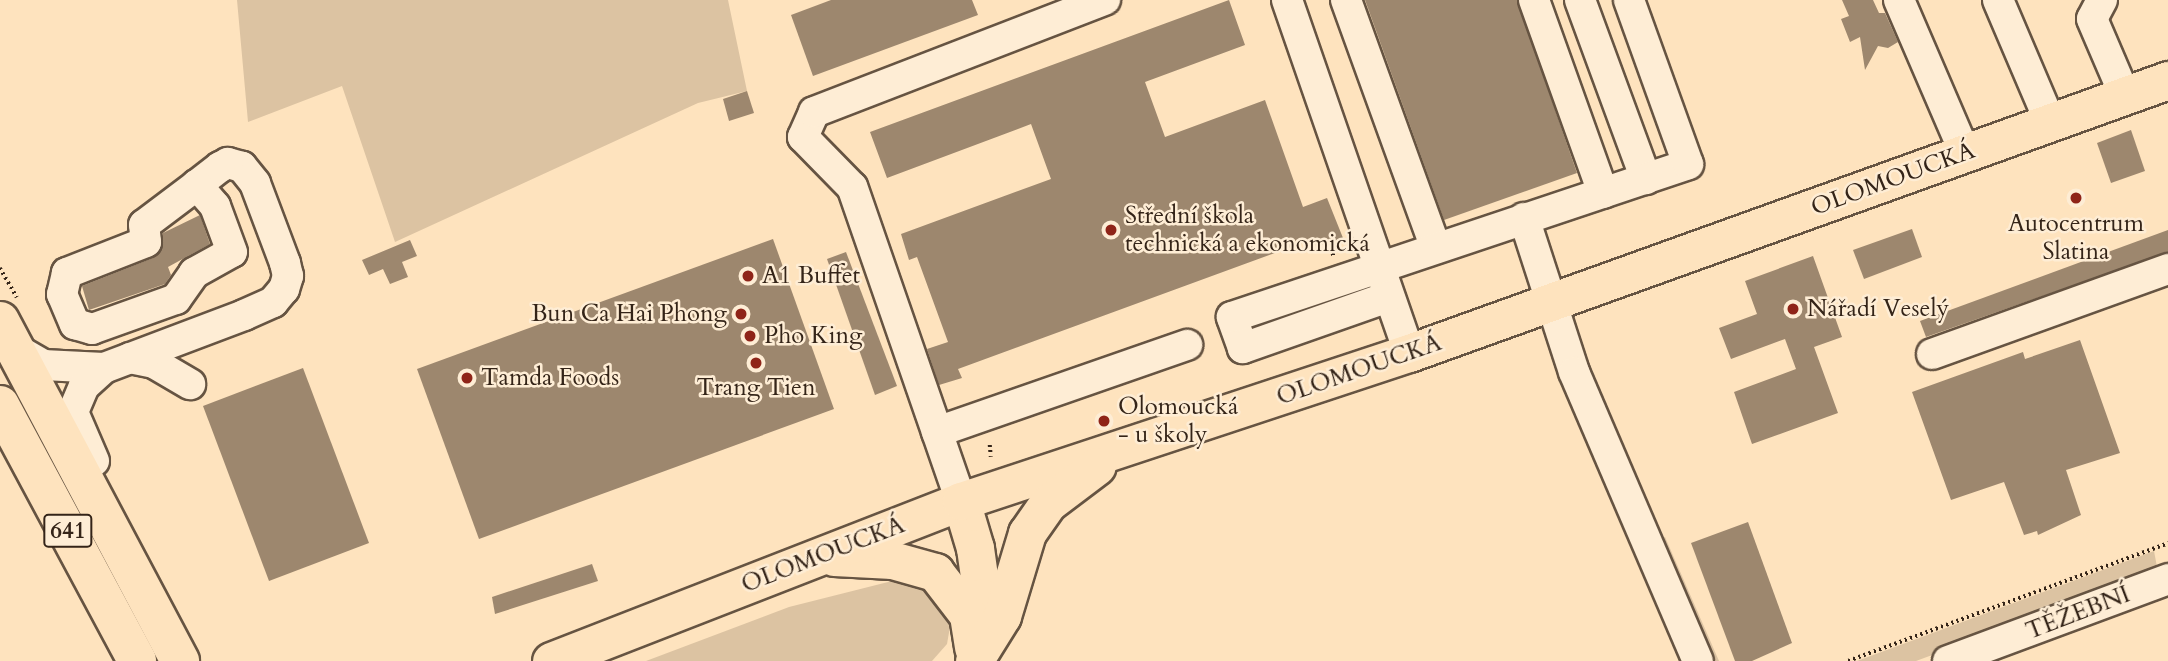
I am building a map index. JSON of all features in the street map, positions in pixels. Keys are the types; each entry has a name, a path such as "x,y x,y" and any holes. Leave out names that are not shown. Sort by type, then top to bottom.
{"highway":[{"name":"641","path":"7,335 180,661"},
{"name":"641","path":"0,405 136,661"}],"main road":[{"name":"OLOMOUCKÁ","path":"551,661 961,501 1409,353 2168,80"},
{"path":"970,657 994,635 1024,541 1036,518 1061,492 1126,445"},
{"path":"961,501 975,548 982,597 970,657"},
{"path":"819,557 892,560 935,572 968,615 970,657"}],"lane":[{"path":"961,501 852,187 803,137 814,112 1105,0"},
{"path":"1287,0 1409,353"},
{"path":"1346,0 1436,248"},
{"path":"1534,0 1602,193"},
{"path":"1580,0 1646,179"},
{"path":"1388,297 1243,348 1232,317 1688,163 1629,0"},
{"path":"1899,0 1965,153"},
{"path":"1998,0 2050,122"},
{"path":"2102,0 2092,19 2125,96"},
{"path":"108,527 103,491 74,412 84,386 117,363 273,302 284,289 288,276 248,172 228,163 197,185 144,225 146,242 75,268 63,278 62,294 75,324 92,329 176,299 194,273 232,252 215,206 197,185"},
{"path":"1524,219 1548,302 1698,661"},
{"path":"1932,354 2168,270"},
{"path":"7,335 43,365 153,363 190,384"},
{"path":"937,432 1187,345"},
{"name":"TĚŽEBNÍ","path":"1948,661 2168,579"}],"path":[{"path":"1328,243 1337,266"},
{"path":"990,444 991,457"},
{"path":"1848,661 2168,543"}],"shaded area":[{"path":"237,0 728,0 747,91 698,103 395,242 342,86 248,122"},
{"path":"1665,537 1719,661 1704,661 1651,543"},
{"path":"2154,551 2157,567 2148,575 1916,661 1857,661"},
{"path":"900,579 924,585 951,621 947,644 932,661 646,661 789,607"}],"building":[{"path":"831,0 972,0 978,15 813,76 791,15"},
{"path":"1229,0 1245,45 1145,82 1165,137 1265,100 1303,207 1327,198 1343,238 1316,247 1313,239 958,369 962,378 939,385 927,349 948,342 917,257 909,260 901,234 1051,179 1031,124 887,178 870,132"},
{"path":"1365,0 1517,0 1577,173 1444,220"},
{"path":"1842,0 1873,0 1879,13 1885,13 1898,42 1888,48 1878,46 1865,70 1860,37 1850,42 1841,19 1849,16"},
{"path":"747,91 754,113 729,121 723,99"},
{"path":"2131,130 2145,171 2111,183 2097,143"},
{"path":"200,215 210,244 168,267 171,275 165,284 89,310 82,286 153,258 162,248 163,233"},
{"path":"1912,229 1922,257 1864,279 1853,250"},
{"path":"2168,230 2168,252 1926,337 1920,321"},
{"path":"773,239 834,409 479,539 417,369"},
{"path":"410,240 417,256 402,262 408,277 390,284 383,269 369,275 362,260"},
{"path":"846,252 897,386 875,395 827,259"},
{"path":"1813,256 1842,337 1814,347 1838,413 1752,444 1734,392 1796,369 1785,339 1731,359 1719,328 1757,314 1745,281"},
{"path":"2080,340 2120,453 2066,470 2081,515 2038,535 2037,531 2024,535 2004,482 1951,500 1912,392 2023,352 2025,359"},
{"path":"303,368 369,543 269,581 203,406"},
{"path":"1748,522 1792,643 1752,661 1735,661 1691,543"},
{"path":"592,564 598,581 495,614 492,597"}],"place":[{"name":"Autocentrum Slatina","path":"2076,198"},
{"name":"Střední škola technická a ekonomická","path":"1111,230"},
{"name":"A1 Buffet","path":"748,276"},
{"name":"Nářadí Veselý","path":"1793,309"},
{"name":"Bun Ca Hai Phong","path":"741,314"},
{"name":"Pho King","path":"750,336"},
{"name":"Trang Tien","path":"756,363"},
{"name":"Tamda Foods","path":"467,378"},
{"name":"Olomoucká - u školy","path":"1104,421"}]}
